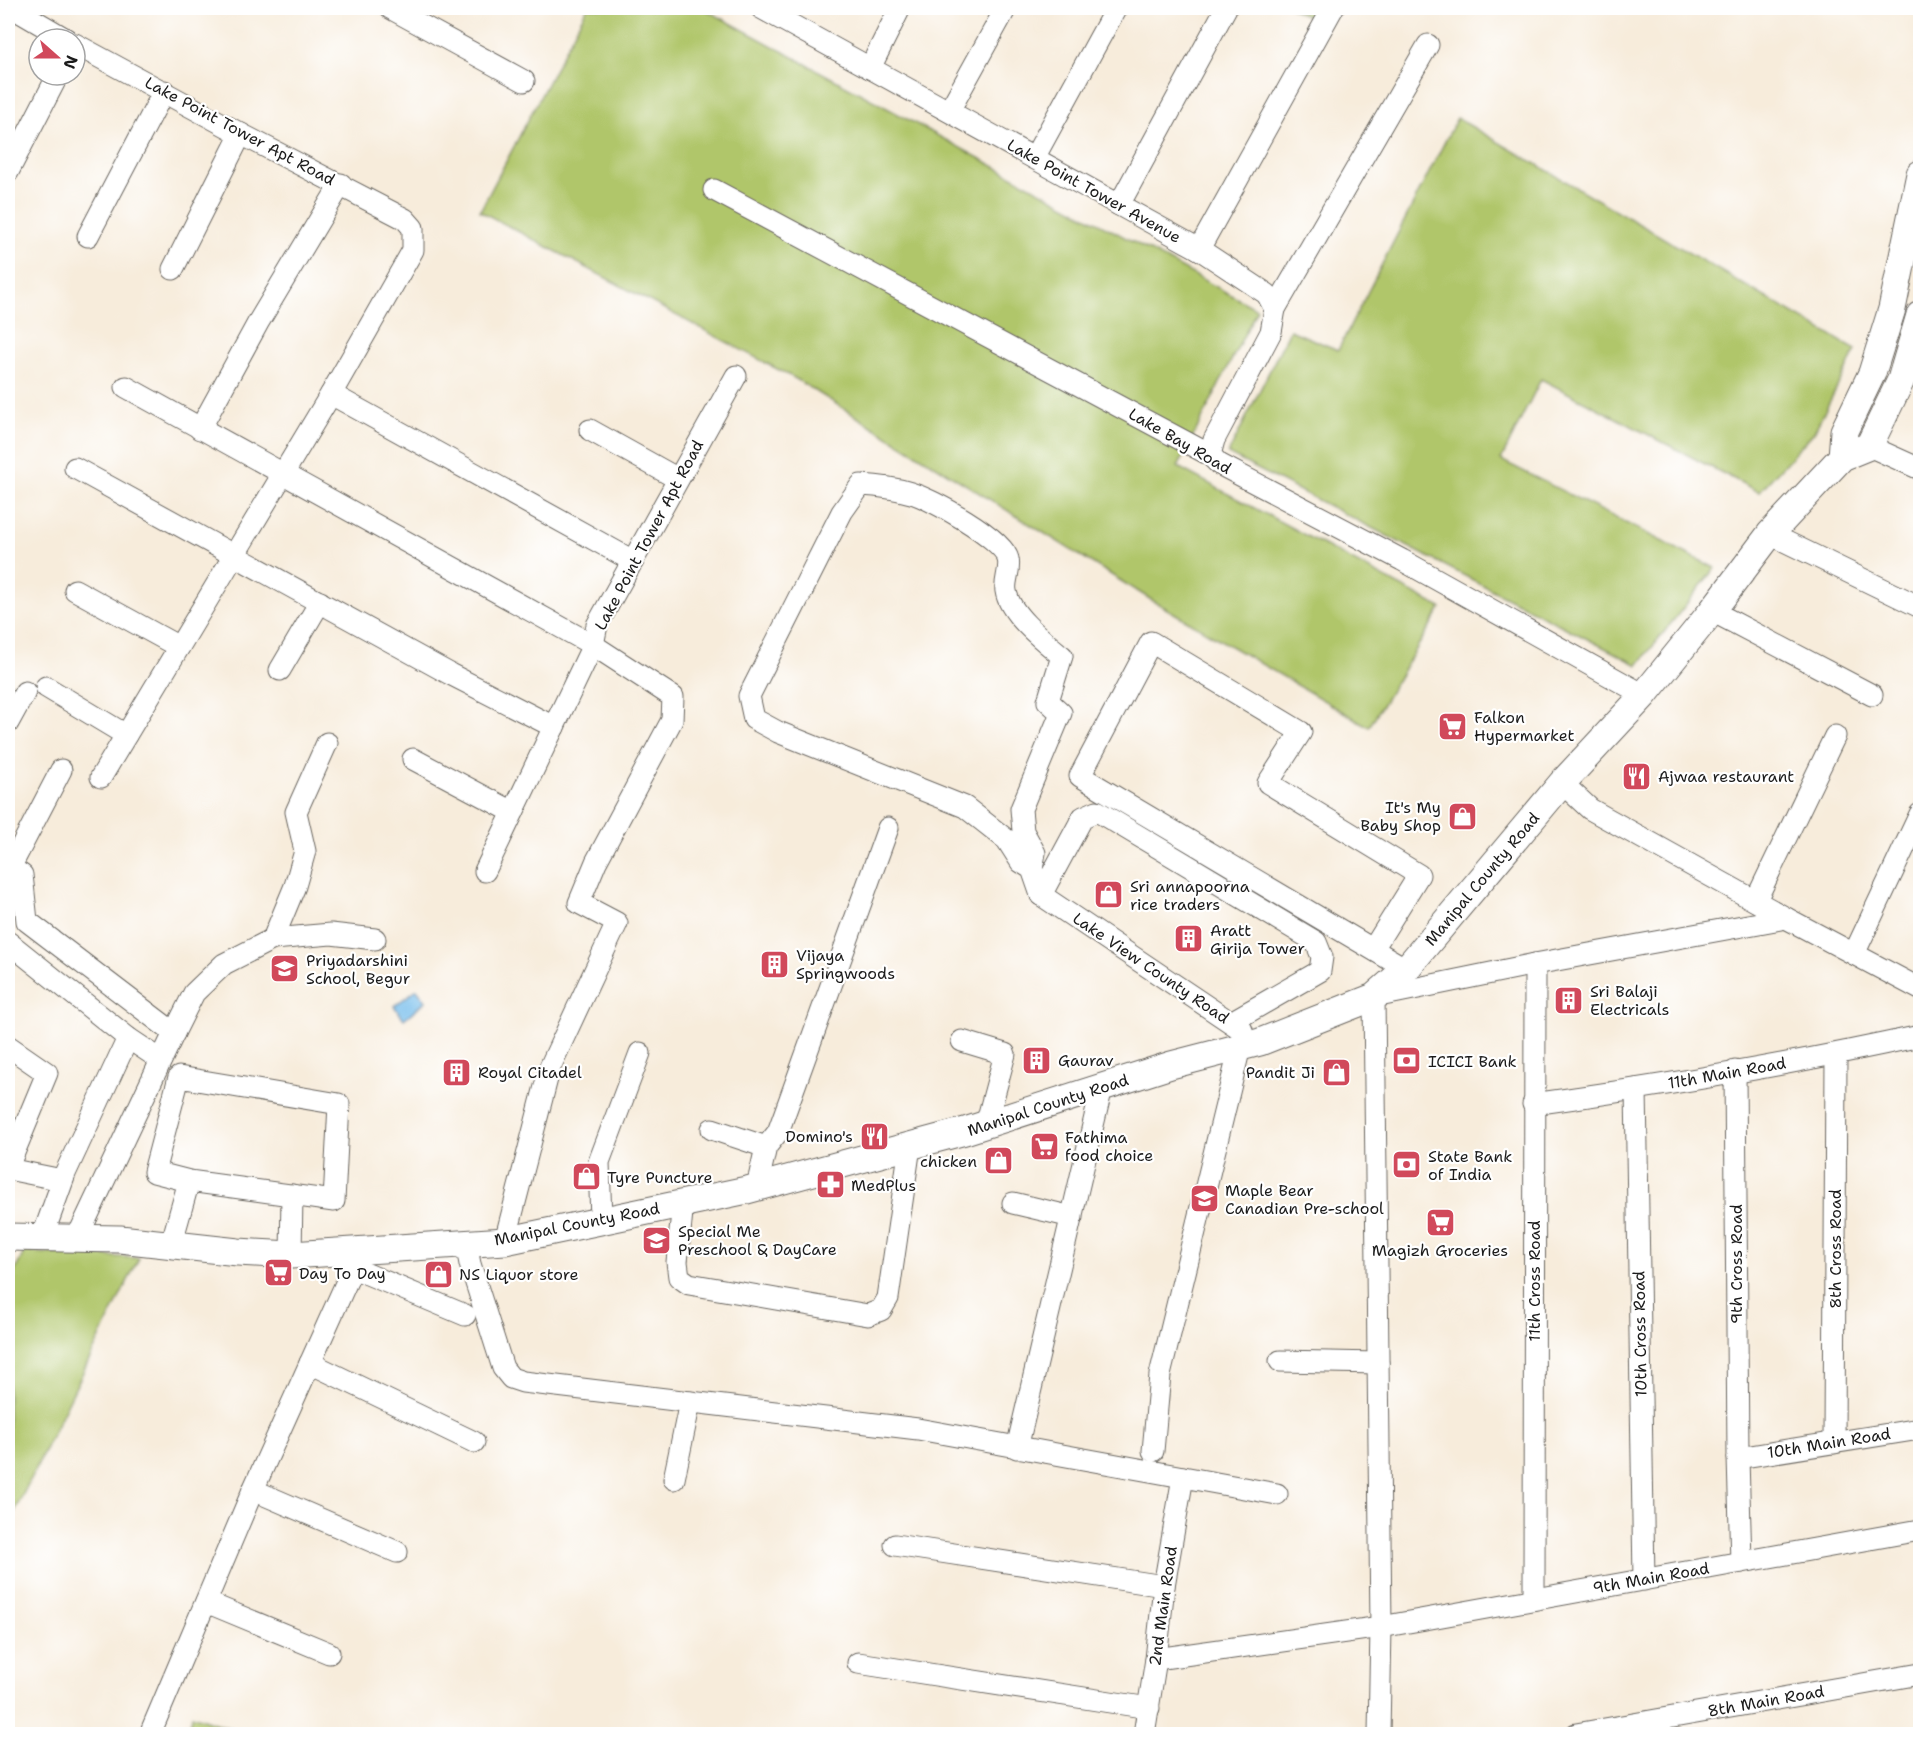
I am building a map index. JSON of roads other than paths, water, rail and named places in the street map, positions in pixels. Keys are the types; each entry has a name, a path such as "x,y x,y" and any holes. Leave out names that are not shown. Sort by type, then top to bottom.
{"main road":[{"path":"1920,174 1892,309 1872,373 1844,431 1842,457 1869,446 1901,380 1920,315"},
{"name":"Manipal County Road","path":"8,1237 120,1239 357,1259 466,1243 505,1240 764,1185 986,1125 1171,1065 1244,1037 1374,997 1406,969 1562,783 1644,695 1770,534 1842,457"}],"street":[{"path":"13,8 45,27"},
{"path":"390,8 524,81"},
{"path":"870,68 900,8"},
{"path":"949,111 1005,8"},
{"path":"1034,158 1116,8"},
{"path":"1119,205 1226,8"},
{"path":"1199,249 1333,8"},
{"name":"Lake Point Tower Avenue","path":"769,10 1199,249 1267,294 1275,309"},
{"path":"1210,455 1214,440 1271,332 1275,309 1428,45"},
{"name":"Lake Point Tower Apt Road","path":"87,50 241,134 341,184 405,219 413,228 413,250 331,394"},
{"path":"8,172 52,87"},
{"path":"87,236 164,91"},
{"path":"173,269 241,134"},
{"path":"200,429 259,321 341,184"},
{"name":"Lake Bay Road","path":"714,190 1210,455 1219,464 1401,560 1644,695"},
{"name":"Lake Point Tower Apt Road","path":"505,1240 550,1067 617,923 579,903 596,862 672,720 673,697 593,645 597,625 736,376"},
{"path":"126,387 593,645 485,871"},
{"path":"101,777 331,394 633,561"},
{"path":"590,430 678,479"},
{"path":"1869,446 1920,469"},
{"path":"75,468 450,674 554,727"},
{"path":"1015,836 1022,809 1061,713 1047,701 1062,656 1018,615 1006,592 1008,559 995,540 957,515 915,494 890,487 861,485 842,512 749,696 754,719 778,732 965,807 1015,836 1035,853 1032,869 1041,895"},
{"path":"1770,534 1920,607"},
{"path":"75,590 179,647"},
{"path":"280,670 320,602"},
{"path":"1712,611 1872,694"},
{"path":"1373,949 1419,875 1268,783 1301,732 1151,642 1080,776 1406,969"},
{"path":"8,723 35,690 126,735"},
{"path":"1756,900 1835,736"},
{"path":"273,939 295,886 305,851 296,812 327,743"},
{"path":"413,759 513,812"},
{"path":"61,770 9,867 22,875 27,921 174,1033"},
{"path":"1562,783 1590,809 1786,918 1920,989"},
{"path":"1041,895 1083,817 1097,811 1316,942 1322,957 1320,971 1244,1037 1160,1375 1153,1451"},
{"path":"1854,954 1920,814"},
{"path":"772,1139 888,828"},
{"name":"Lake View County Road","path":"1041,895 1244,1037"},
{"path":"1379,1734 1381,1627 1374,997 1534,964 1786,918"},
{"path":"78,1238 194,993 224,964 273,939 331,934 375,939"},
{"path":"8,942 128,1038 161,1060"},
{"name":"11th Cross Road","path":"1534,964 1534,1599"},
{"name":"11th Main Road","path":"1533,1104 1836,1055 1920,1036"},
{"path":"42,1238 64,1177 128,1038"},
{"path":"962,1041 1005,1054 986,1125"},
{"path":"8,1046 47,1073 8,1168 62,1180 64,1177"},
{"path":"601,1220 599,1162 640,1053"},
{"name":"8th Cross Road","path":"1834,1443 1836,1055"},
{"name":"9th Cross Road","path":"1735,1071 1741,1562"},
{"path":"179,1077 339,1104 334,1201 189,1181 154,1172 179,1077"},
{"path":"1017,1448 1102,1087"},
{"name":"10th Cross Road","path":"1636,1089 1644,1580"},
{"path":"712,1129 772,1139 778,1147 764,1185"},
{"path":"683,1202 677,1262 679,1276 689,1284 868,1315 881,1310 888,1298 910,1146"},
{"path":"171,1245 189,1181"},
{"path":"291,1255 292,1195"},
{"path":"1013,1203 1072,1217"},
{"path":"466,1243 470,1264 503,1368 511,1378 523,1382 918,1429 1277,1494"},
{"path":"152,1734 152,1729 253,1490 357,1259 465,1316"},
{"path":"1280,1361 1378,1363"},
{"path":"310,1363 474,1442"},
{"path":"675,1479 690,1402"},
{"name":"10th Main Road","path":"1738,1458 1920,1429"},
{"name":"2nd Main Road","path":"1144,1734 1156,1659 1164,1586 1183,1477"},
{"path":"253,1490 397,1552"},
{"name":"9th Main Road","path":"1156,1659 1381,1627 1920,1530"},
{"path":"895,1545 1164,1586"},
{"path":"206,1602 329,1653"},
{"path":"858,1663 1149,1708"},
{"name":"8th Main Road","path":"1576,1734 1920,1674"}],"water":[{"path":"417,989 426,1001 404,1019 394,1006"}],"place":[{"name":"Falkon Hypermarket","path":"1453,726"},
{"name":"Ajwaa restaurant","path":"1637,776"},
{"name":"It's My Baby Shop","path":"1462,816"},
{"name":"Sri annapoorna rice traders","path":"1109,895"},
{"name":"Aratt Girija Tower","path":"1189,939"},
{"name":"Vijaya Springwoods","path":"775,964"},
{"name":"Priyadarshini School, Begur","path":"285,969"},
{"name":"Sri Balaji Electricals","path":"1569,1000"},
{"name":"Gaurav","path":"1037,1060"},
{"name":"ICICI Bank","path":"1407,1061"},
{"name":"Royal Citadel","path":"457,1072"},
{"name":"Pandit Ji","path":"1336,1072"},
{"name":"Domino's","path":"874,1136"},
{"name":"Fathima food choice","path":"1044,1146"},
{"name":"chicken","path":"998,1161"},
{"name":"State Bank of India","path":"1407,1165"},
{"name":"Tyre Puncture","path":"586,1177"},
{"name":"MedPlus","path":"830,1185"},
{"name":"Maple Bear Canadian Pre-school","path":"1204,1199"},
{"name":"Magizh Groceries","path":"1440,1222"},
{"name":"Special Me Preschool & DayCare","path":"657,1240"},
{"name":"Day To Day","path":"278,1273"},
{"name":"NS Liquor store","path":"438,1274"}]}
